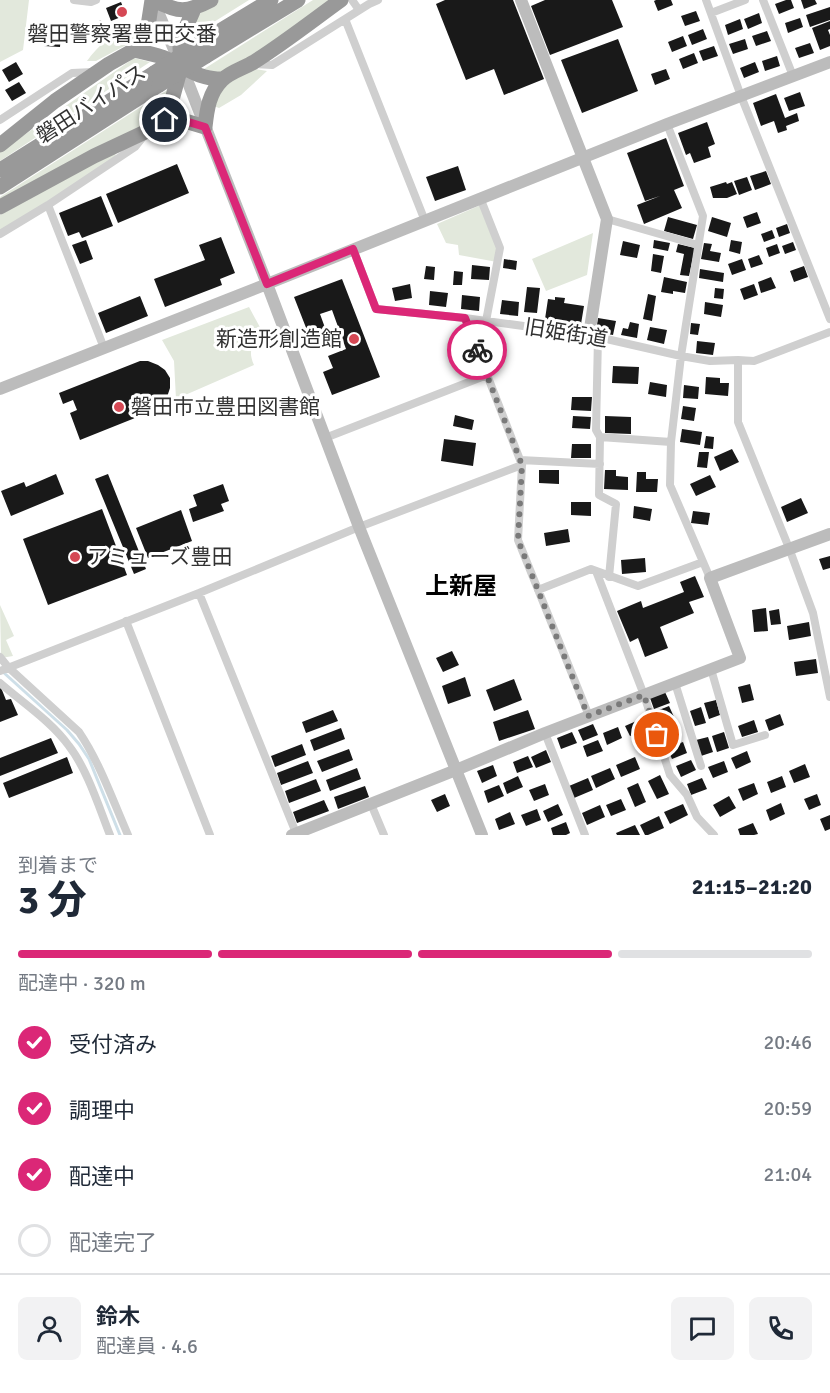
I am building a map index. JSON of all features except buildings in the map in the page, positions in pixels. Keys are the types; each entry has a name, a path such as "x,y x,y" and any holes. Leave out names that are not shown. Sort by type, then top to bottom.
{"highway":[{"path":"0,145 55,101 98,71 134,50 142,40 148,26 153,0 174,10 194,9 211,0"},
{"name":"磐田バイパス","path":"203,50 271,0"},
{"name":"磐田バイパス","path":"0,170 203,50 298,0"},
{"path":"0,207 165,120 185,121 205,127 207,106 212,93 223,79 292,37 341,0"},
{"path":"165,120 181,67 180,48 194,9"},
{"path":"134,50 163,58 198,76 223,79"},
{"name":"磐田バイパス","path":"0,187 156,79"}],"street":[{"path":"74,0 91,2 96,0"},
{"path":"153,0 267,284 358,527 482,835"},
{"path":"352,0 359,10"},
{"path":"251,64 272,65 378,0"},
{"path":"521,0 607,219 593,336 596,430 600,437 599,495 616,504 609,577"},
{"path":"706,0 741,96 830,319"},
{"path":"711,14 745,0"},
{"path":"763,0 793,76"},
{"path":"345,19 425,221"},
{"path":"0,389 830,62"},
{"path":"0,120 72,73 98,71"},
{"path":"199,593 294,834 588,716 740,658 710,578 670,485 671,442 681,357 703,216 668,124"},
{"path":"0,234 135,147 149,129"},
{"path":"481,200 500,248 486,321"},
{"path":"48,205 104,348"},
{"path":"607,219 698,245"},
{"name":"旧姫街道","path":"353,249 376,309 465,318 593,336 681,357 710,361 754,361 830,332"},
{"path":"465,318 521,462 518,540 588,716"},
{"path":"738,360 738,422 813,614 830,697"},
{"path":"325,438 487,375"},
{"path":"600,437 671,442"},
{"path":"4,669 199,593 521,462 600,464"},
{"path":"710,578 830,534"},
{"path":"538,590 591,569 638,586 703,561"},
{"path":"596,571 644,695 670,775 687,795 697,817 714,835"},
{"path":"126,621 210,835"},
{"path":"0,657 4,669 78,732 95,761 128,835"},
{"path":"711,669 733,745 765,735"},
{"path":"0,683 58,732 71,748 82,767 110,835"},
{"path":"675,683 701,766"},
{"path":"545,733 585,835"},
{"path":"371,804 384,835"}],"shaded area":[{"path":"0,0 29,0 23,50 0,62"},
{"path":"219,0 249,0 185,40 190,25 208,5"},
{"path":"313,0 341,0 223,74 204,69"},
{"path":"130,26 142,29 130,43 96,61 87,61 106,40"},
{"path":"134,58 150,62 0,161 0,152"},
{"path":"245,67 267,71 241,95 219,108 208,104"},
{"path":"172,87 165,120 0,202 0,197"},
{"path":"115,151 116,159 0,233 0,215"},
{"path":"483,204 500,248 497,262 459,255 458,245 446,243 437,224"},
{"path":"593,233 587,275 546,291 532,259"},
{"path":"249,307 262,331 251,351 254,365 176,399 174,361 162,340"},
{"path":"0,605 14,636 6,640 13,656 1,658"}],"waterway":[{"path":"3,672 67,730 79,744 89,759 120,835"}],"way so far":[{"path":"477,350 522,465 518,540 588,716 644,695 657,735"}],"place":[{"name":"磐田警察署豊田交番","path":"122,12"},
{"name":"新造形創造館","path":"354,339"},
{"name":"磐田市立豊田図書館","path":"119,407"},
{"name":"アミューズ豊田","path":"75,557"}],"district":[{"name":"上新屋","path":"461,586"}],"route":[{"path":"165,120 185,121 205,127 267,284 353,249 376,309 465,318 477,350"}]}
